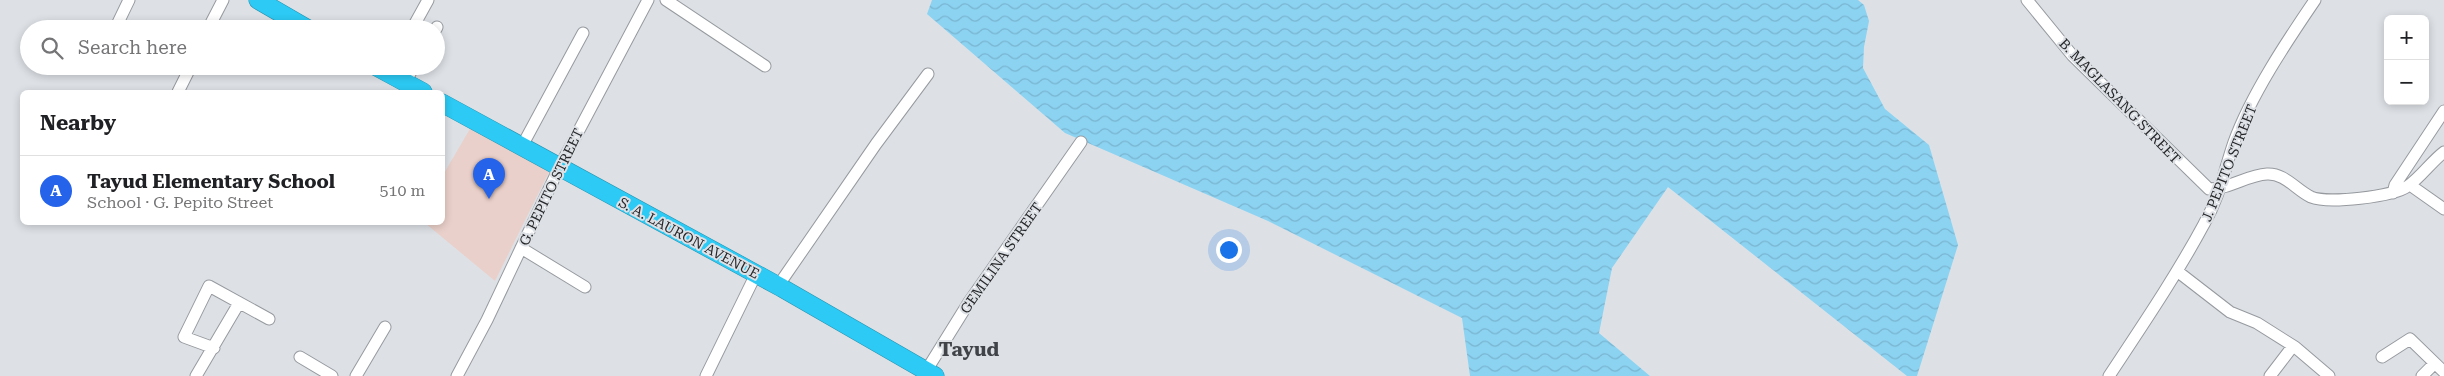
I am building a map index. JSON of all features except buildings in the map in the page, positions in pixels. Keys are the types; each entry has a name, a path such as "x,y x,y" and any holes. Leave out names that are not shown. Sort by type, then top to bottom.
{"highway":[{"path":"258,0 292,20"},
{"path":"394,75 419,90"},
{"name":"S. A. LAURON AVENUE","path":"445,105 778,286 928,374"}],"street":[{"path":"119,20 129,0"},
{"path":"213,20 223,0"},
{"path":"417,20 428,0"},
{"name":"G. PEPITO STREET","path":"458,376 487,320 559,168 648,0"},
{"path":"666,0 765,66"},
{"name":"B. MAGLASANG STREET","path":"2027,0 2072,55 2203,186 2209,189 2221,189"},
{"name":"J. PEPITO STREET","path":"2110,376 2205,224 2221,189 2234,142 2249,108 2315,0"},
{"path":"522,146 583,33"},
{"path":"778,286 876,144 928,74"},
{"path":"179,90 186,75"},
{"path":"405,83 409,75"},
{"path":"2393,193 2395,185 2444,111"},
{"name":"GEMILINA STREET","path":"928,374 969,302 1082,142"},
{"path":"2221,189 2268,174 2279,176 2310,196 2324,200 2393,193 2410,186 2444,152"},
{"path":"2410,186 2444,209"},
{"path":"521,248 585,287"},
{"path":"2177,271 2230,312 2257,323 2293,346 2316,372 2329,376"},
{"path":"706,376 756,274"},
{"path":"214,348 184,337 209,286 269,319"},
{"path":"196,376 240,303"},
{"path":"356,376 385,327"},
{"path":"2382,357 2410,339 2444,372"},
{"path":"2270,376 2293,346"},
{"path":"300,357 332,376"},
{"path":"2422,376 2434,364"}],"shaded area":[{"path":"471,127 550,170 495,281 427,225 445,225 445,172"}],"water":[{"path":"932,0 1858,0 1864,5 1869,21 1864,47 1863,68 1885,109 1929,145 1958,245 1917,376 1907,376 1668,187 1612,268 1599,333 1650,376 1470,376 1462,318 1268,221 1065,133 927,14"}],"place":[{"name":"Tayud Elementary School","path":"489,199"}],"district":[{"name":"Tayud","path":"969,349"}]}
